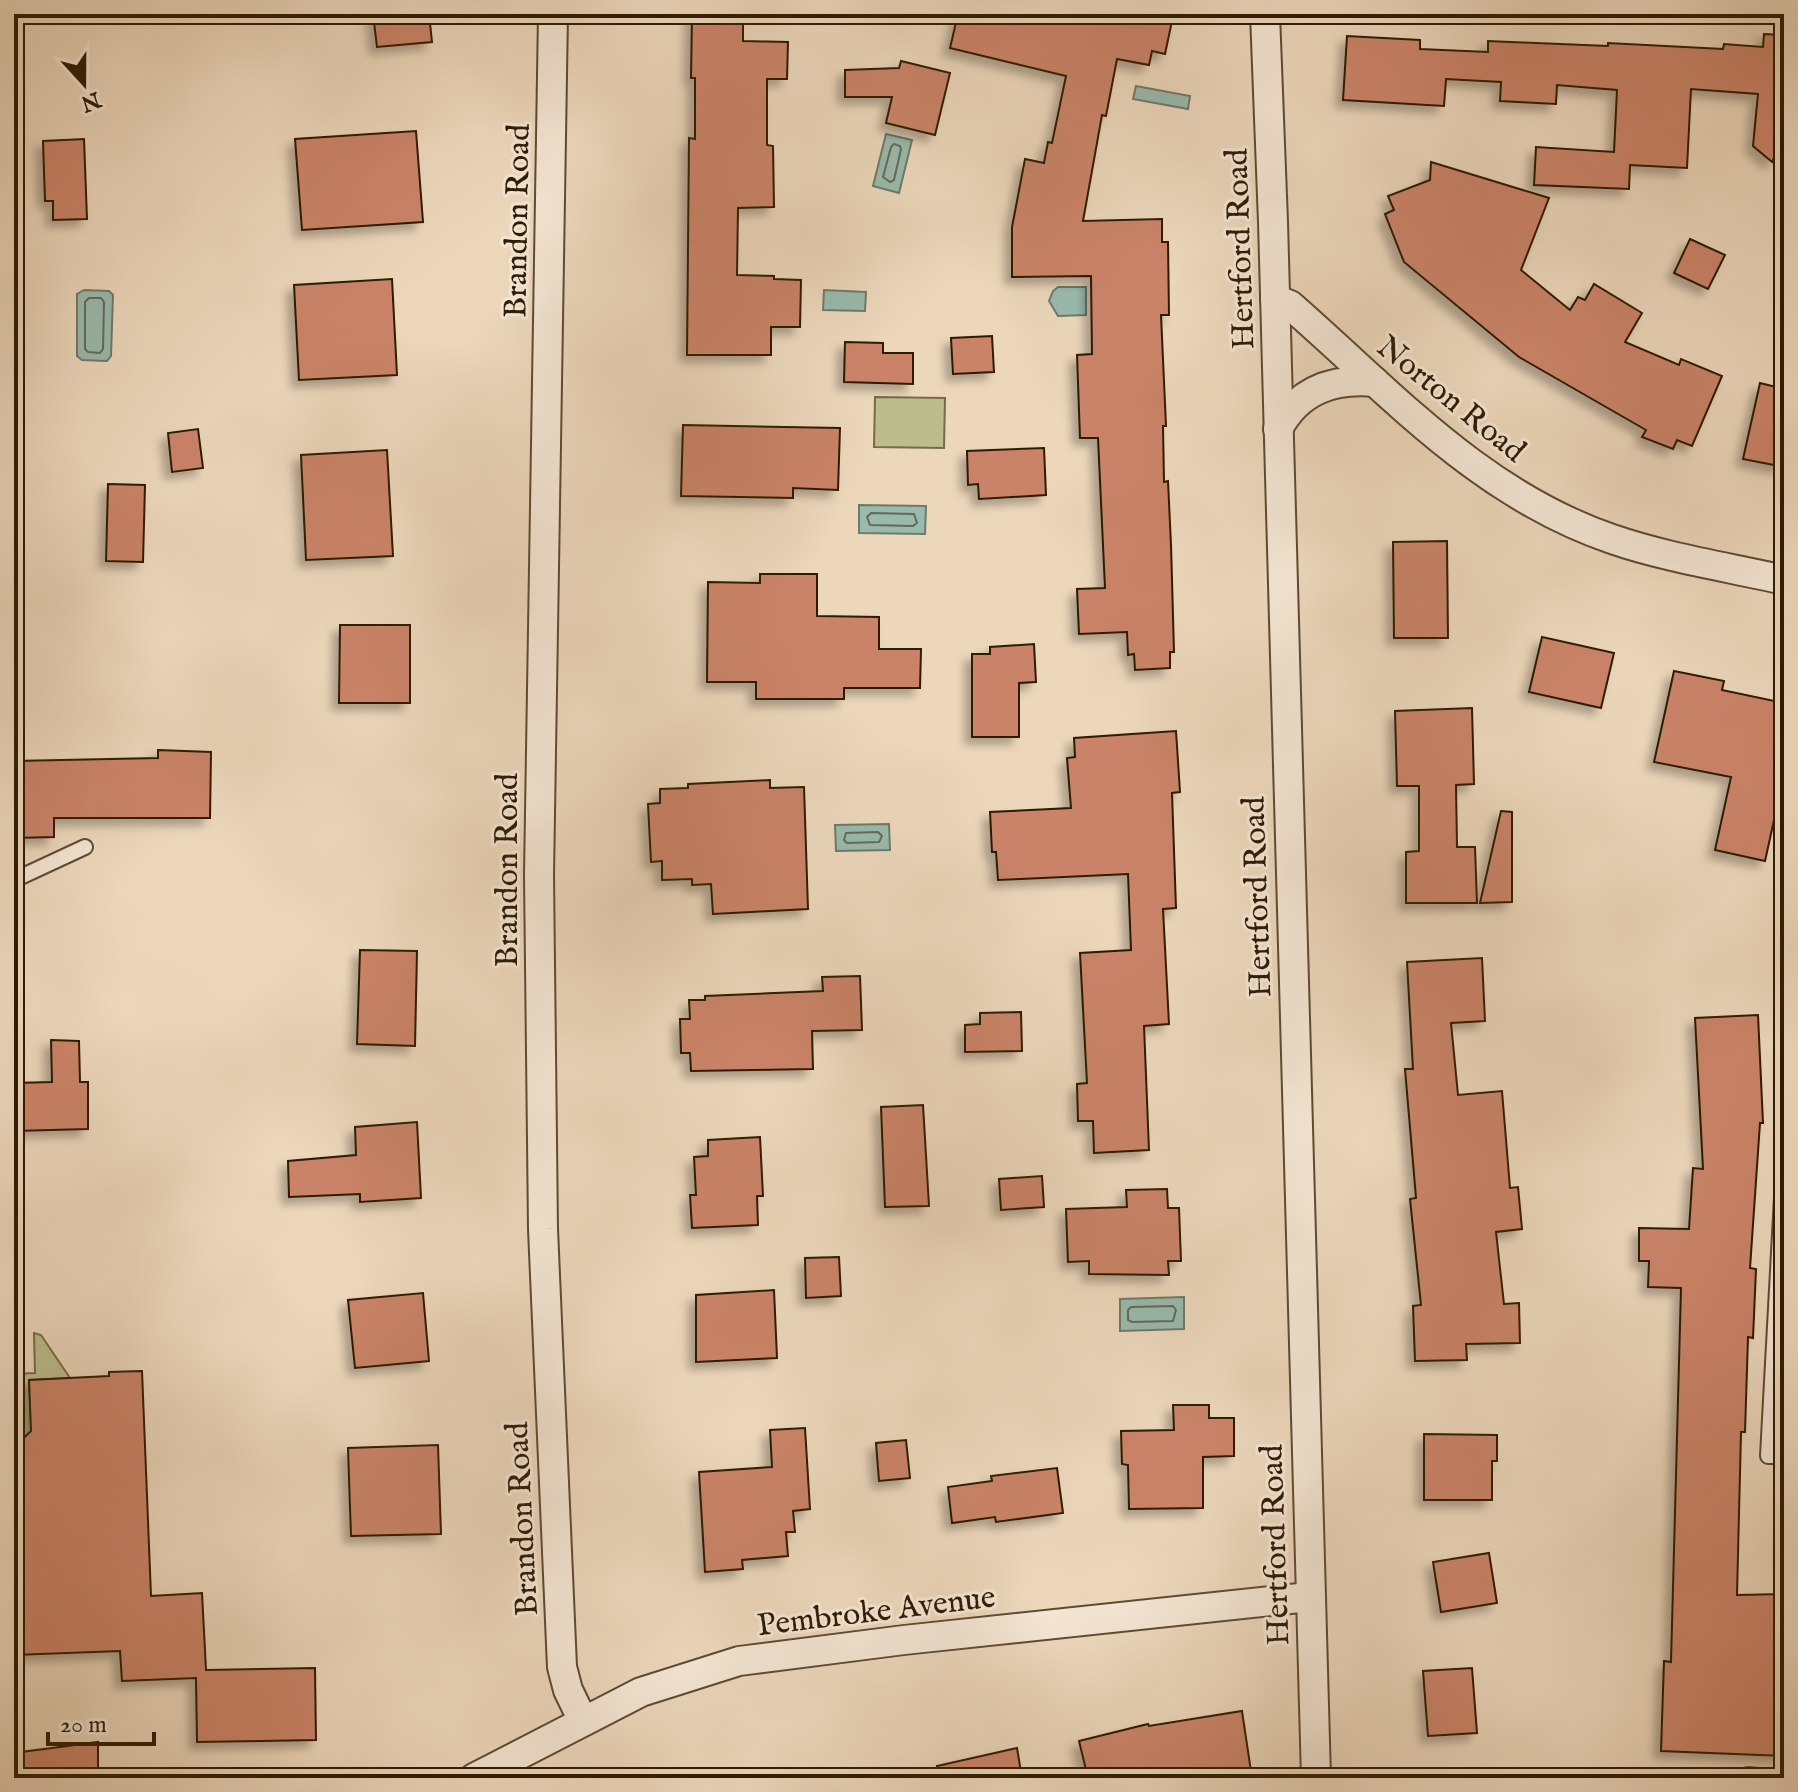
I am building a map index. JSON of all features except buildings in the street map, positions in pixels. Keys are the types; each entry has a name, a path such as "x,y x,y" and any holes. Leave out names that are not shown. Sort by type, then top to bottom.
{"street":[{"name":"Brandon Road","path":"553,14 539,875 543,1229 562,1667 568,1690 583,1721"},
{"name":"Hertford Road","path":"1265,14 1316,1778"},
{"name":"Norton Road","path":"1275,299 1290,305 1426,429 1471,465 1566,520 1626,543 1784,580"},
{"path":"1278,429 1290,409 1315,391 1339,382 1375,382"},
{"name":"Pembroke Avenue","path":"474,1778 583,1721 659,1686 750,1659 1309,1597"}],"lane":[{"path":"14,880 85,847"},
{"path":"1784,1160 1768,1456 1784,1456"},
{"path":"1748,1775 1783,1778"}],"green space":[{"path":"875,397 945,398 944,448 874,447"},
{"path":"34,1333 41,1335 70,1378 29,1380 32,1444 14,1447 14,1374 35,1373"}],"water":[{"path":"1136,86 1190,96 1188,109 1133,99"},
{"path":"886,134 912,140 899,193 873,186"},
{"path":"1058,287 1086,287 1086,315 1058,316 1049,301"},
{"path":"84,290 109,291 113,295 111,356 107,361 82,360 77,356 77,294"},
{"path":"824,290 866,292 865,311 823,310"},
{"path":"859,505 926,506 925,534 859,533"},
{"path":"889,824 890,850 836,851 835,825"},
{"path":"1184,1297 1184,1329 1120,1331 1120,1299"}]}
